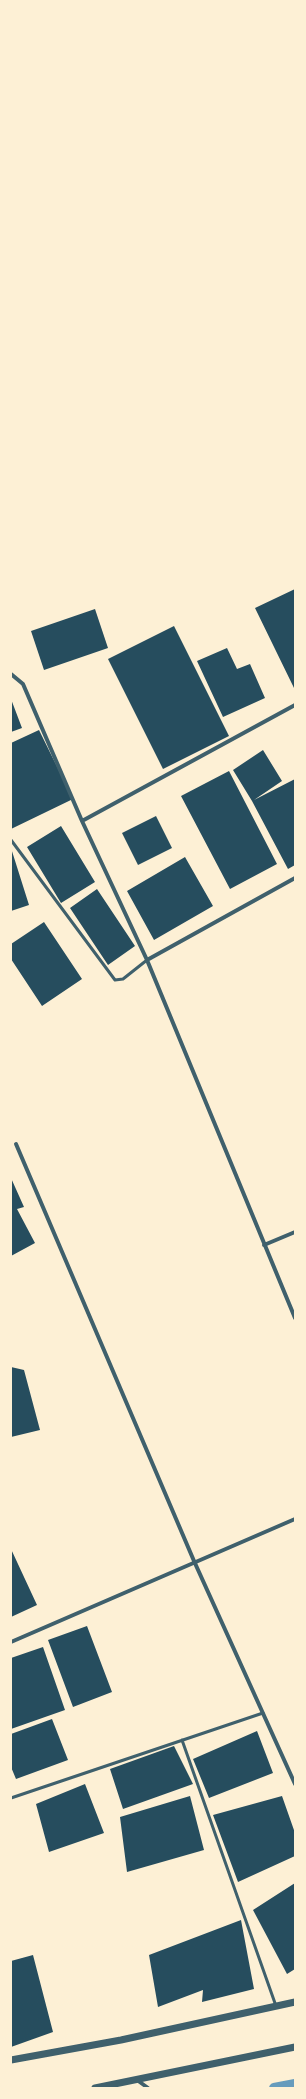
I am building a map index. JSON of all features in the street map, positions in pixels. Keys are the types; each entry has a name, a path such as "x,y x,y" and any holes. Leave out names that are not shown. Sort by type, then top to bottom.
{"street":[{"path":"11,674 23,684 82,821 147,960 295,1318"},
{"path":"82,821 295,705"},
{"path":"147,960 295,878"},
{"path":"16,1144 194,1561 295,1784"},
{"path":"264,1246 295,1232"},
{"path":"11,1642 194,1561 295,1519"},
{"path":"11,2060 121,2040 295,2002"},
{"path":"96,2088 295,2047"},
{"path":"137,2080 148,2088"}],"lane":[{"path":"11,840 115,980 123,980 147,960"},
{"path":"11,1798 263,1713"},
{"path":"182,1740 276,2006"}],"building":[{"path":"295,589 295,687 294,688 255,608"},
{"path":"95,609 108,648 44,670 31,631"},
{"path":"174,626 229,736 163,769 108,659"},
{"path":"227,648 237,669 250,664 265,698 223,717 197,661"},
{"path":"11,699 22,728 11,732"},
{"path":"39,730 73,799 11,829 11,743"},
{"path":"263,750 282,781 254,800 295,779 295,865 288,869 252,801 233,770"},
{"path":"229,771 277,864 230,889 181,796"},
{"path":"156,816 172,848 138,865 122,833"},
{"path":"61,826 95,882 61,903 27,847"},
{"path":"11,848 29,905 11,911"},
{"path":"185,857 213,906 154,940 127,891"},
{"path":"97,889 135,946 108,965 70,908"},
{"path":"44,922 82,979 42,1006 11,959 11,944"},
{"path":"11,1178 24,1207 17,1209 35,1243 11,1256"},
{"path":"11,1367 24,1370 40,1430 11,1437"},
{"path":"11,1549 37,1605 11,1617"},
{"path":"87,1626 112,1692 73,1707 48,1640"},
{"path":"43,1647 65,1710 11,1729 11,1658"},
{"path":"52,1719 68,1760 16,1779 11,1767 11,1734"},
{"path":"257,1731 273,1773 209,1798 193,1759"},
{"path":"174,1746 193,1784 123,1809 110,1769"},
{"path":"85,1784 104,1833 49,1852 36,1804"},
{"path":"190,1796 204,1850 127,1872 120,1817"},
{"path":"282,1796 295,1833 295,1856 238,1882 213,1815"},
{"path":"295,1883 295,1969 287,1974 253,1910"},
{"path":"241,1920 254,1989 202,2002 203,1990 158,2007 149,1955"},
{"path":"33,1955 53,2032 11,2047 11,1961"}],"waterway":[{"path":"274,2088 295,2084"}]}
